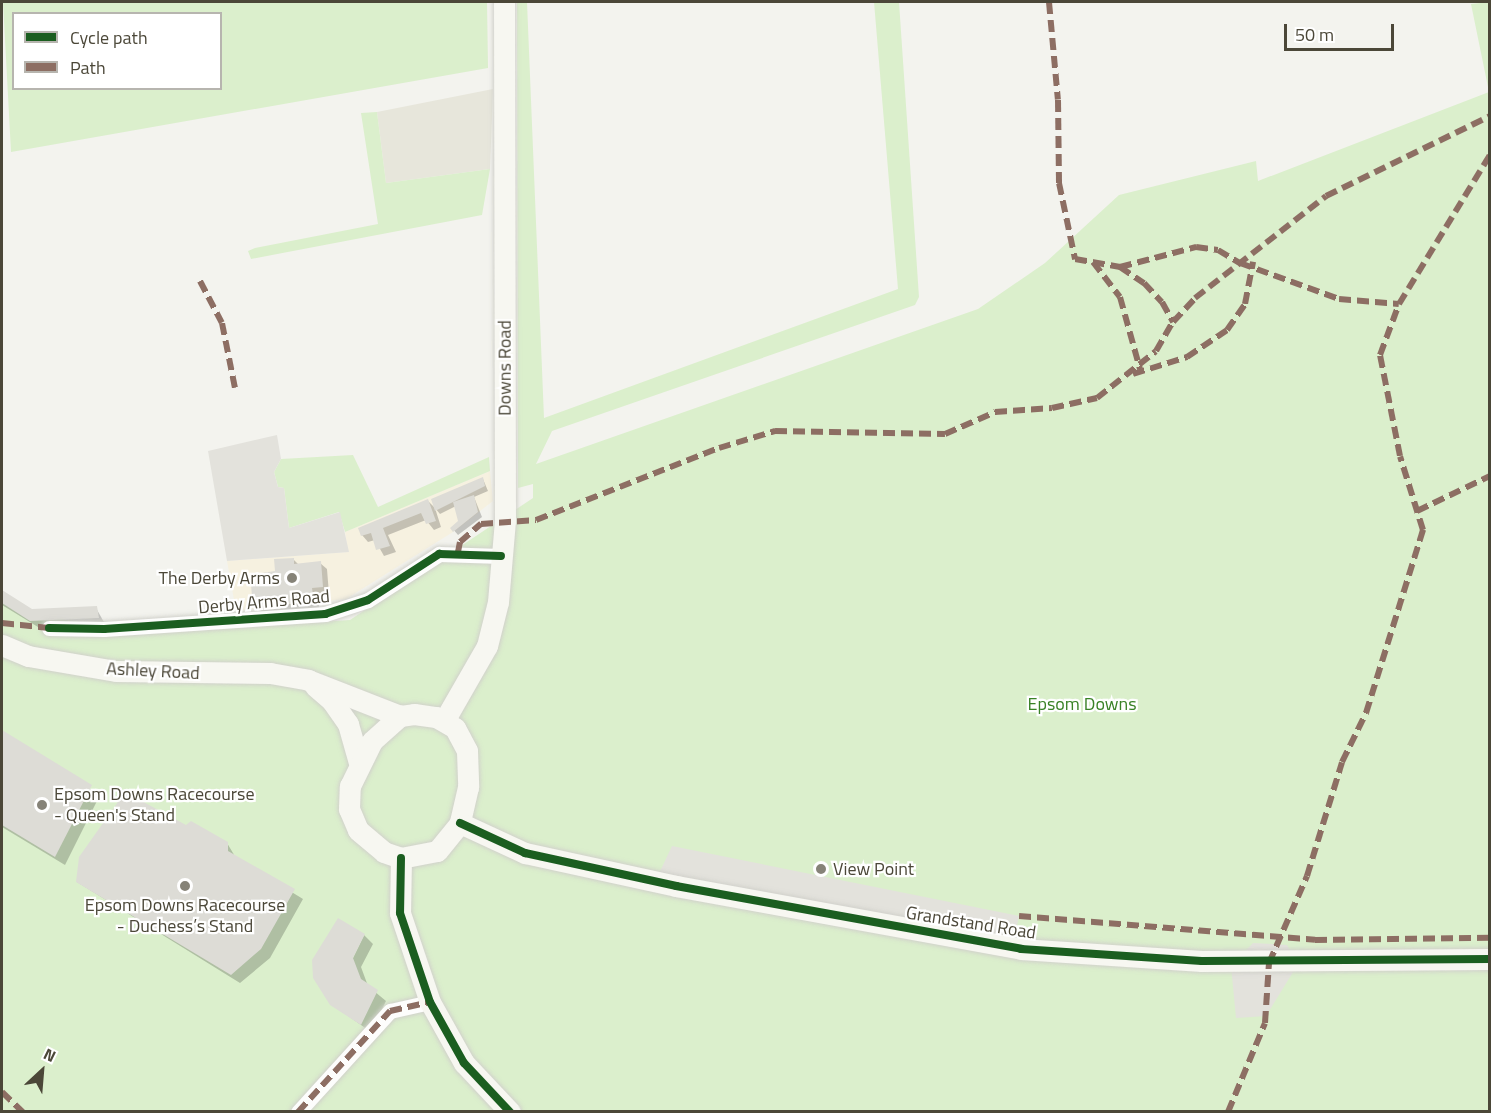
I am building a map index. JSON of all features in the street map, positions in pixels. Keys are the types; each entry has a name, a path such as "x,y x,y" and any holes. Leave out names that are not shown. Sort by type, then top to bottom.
{"main road":[{"name":"Downs Road","path":"444,722 487,646 498,602 505,520 504,2"},
{"name":"Ashley Road","path":"2,645 28,656 116,671 270,673 308,680 400,716"},
{"path":"308,680 332,701 348,724 359,763"},
{"path":"414,714 444,722 455,729 467,751 468,788 460,823 437,851 401,858 384,852 358,830 349,809 350,786 359,763 372,741 400,716 414,714"},
{"name":"Grandstand Road","path":"460,823 525,854 676,886 1021,949 1236,962 1490,959"},
{"path":"401,858 400,913 430,1002 464,1063 510,1112"}],"street":[{"name":"Derby Arms Road","path":"49,628 104,629 325,614 368,600 439,554 501,556"},
{"path":"298,1112 390,1011 430,1002"}],"shaded area":[{"path":"493,89 490,169 386,183 377,112"},
{"path":"277,435 281,459 274,472 278,487 284,488 289,528 340,512 349,552 227,561 208,451"},
{"path":"490,471 493,501 453,532 346,599 236,611 227,561 348,552 345,532"},
{"path":"672,846 1019,916 1012,949 655,882"},
{"path":"1253,943 1287,945 1298,964 1266,1016 1236,1018 1231,966"}],"green space":[{"path":"3,2 487,2 488,68 11,152"},
{"name":"Epsom Downs","path":"517,2 527,2 544,418 898,289 874,2 899,2 919,297 915,305 552,431 536,464 978,309 1045,263 1119,195 1256,161 1258,181 1489,92 1489,1111 2,1111 2,600 25,615 166,632 350,620 533,498 533,484 518,488"},
{"path":"1489,2 1489,92 1471,4"},
{"path":"377,112 386,183 490,169 482,215 251,259 248,251 255,248 378,224 361,113"},
{"path":"353,455 378,507 489,457 490,471 345,532 339,512 289,528 284,488 278,487 274,472 281,459"}],"building":[{"path":"483,477 485,486 435,511 431,499"},
{"path":"474,495 478,512 453,532 450,528 458,521 453,502"},
{"path":"428,499 436,521 426,524 421,513 383,528 390,546 376,550 371,533 361,536 358,528"},
{"name":"The Derby Arms","path":"294,558 294,564 321,561 323,587 312,588 314,602 253,607 251,585 263,584 262,573 275,571 274,559"},
{"path":"2,590 32,609 97,606 99,618 30,621 2,603"},
{"name":"Epsom Downs Racecourse - Queen's Stand","path":"2,730 92,785 55,857 2,825"},
{"name":"Epsom Downs Racecourse - Duchess’s Stand","path":"125,792 186,825 191,821 228,842 228,851 295,889 261,949 231,975 76,882 79,857"},
{"path":"338,918 365,934 353,958 361,979 378,990 361,1025 330,1005 313,978 312,960"}],"marked path":[{"path":"1049,2 1058,100 1059,183 1075,259 1120,267 1144,283 1162,302 1173,322"},
{"path":"458,552 460,542 481,524 536,520 719,448 775,431 945,434 995,412 1052,408 1097,398 1156,351 1173,322 1195,298 1326,196 1490,116"},
{"path":"1228,1112 1265,1023 1269,963 1307,876 1342,762 1366,713 1423,530 1400,456 1380,355 1399,304 1490,155"},
{"path":"1120,267 1196,247 1218,250 1240,263 1339,299 1399,304"},
{"path":"1093,262 1120,297 1140,369"},
{"path":"1133,374 1187,357 1227,330 1245,304 1253,262"},
{"path":"200,281 222,323 235,388"},
{"path":"1417,511 1490,476"},
{"path":"2,623 49,628"},
{"path":"1019,916 1315,940 1490,938"},
{"path":"298,1112 390,1011 430,1002"},
{"path":"2,1092 23,1112"}],"cycle path":[{"path":"49,628 104,629 325,614 368,600 439,554 501,556"},
{"path":"460,823 525,853 676,886 1021,949 1202,961 1490,959"},
{"path":"401,858 400,913 430,1002 464,1063 510,1112"}],"place":[{"name":"The Derby Arms","path":"292,578"},
{"name":"Epsom Downs Racecourse - Queen's Stand","path":"42,805"},
{"name":"View Point","path":"821,869"},
{"name":"Epsom Downs Racecourse - Duchess’s Stand","path":"185,886"}]}
